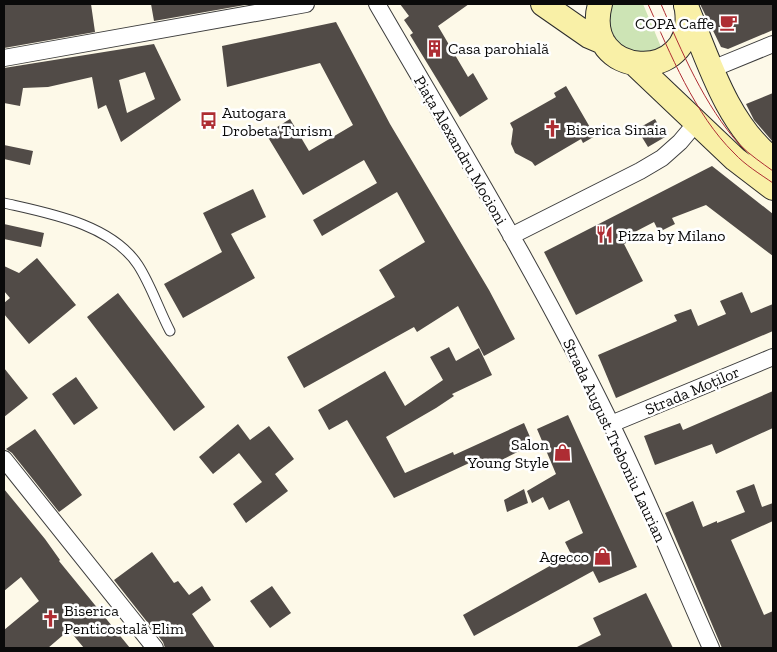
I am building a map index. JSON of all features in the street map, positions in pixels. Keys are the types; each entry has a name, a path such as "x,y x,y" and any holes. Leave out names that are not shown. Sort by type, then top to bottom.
{"main road":[{"path":"543,4 567,22 603,42"},
{"path":"600,4 597,14 598,29 603,42 612,53 623,61 636,65 660,61 679,46 686,34 688,20 686,5"},
{"path":"686,5 712,69 744,131 773,160"},
{"path":"636,65 735,159 773,188"}],"street":[{"path":"4,58 306,4"},
{"name":"Piața Alexandru Mocioni","path":"377,4 511,236 662,158 680,142 696,123"},
{"path":"712,69 773,44"},
{"name":"Strada August Treboniu Laurian","path":"511,236 611,424 711,648"},
{"name":"Strada Moților","path":"611,424 773,357"},
{"path":"4,459 155,648"}],"lane":[{"path":"4,203 56,214 85,226 116,243 137,264 170,331"}],"green space":[{"path":"612,4 643,4 661,47 651,52 634,53 619,45 607,22"}],"building":[{"path":"4,4 91,4 95,32 4,48"},
{"path":"151,4 245,4 245,5 154,21"},
{"name":"Casa parohială","path":"400,4 469,4 438,26 468,77 473,73 488,99 460,117 410,35 413,33 404,20 409,16"},
{"path":"700,4 773,4 773,30 728,49 721,47"},
{"path":"336,22 390,124 489,290 515,339 484,356 458,306 417,332 414,327 304,388 287,357 395,297 379,270 425,242 397,192 322,236 313,220 377,183 364,160 303,195 266,134 290,119 309,151 353,125 320,63 227,87 222,46"},
{"path":"154,44 181,100 121,142 106,105 98,109 92,77 48,87 23,88 20,106 4,103 4,68","holes":["145,72 155,99 127,113 119,80"]},
{"name":"Biserica Sinaia","path":"566,86 595,136 583,143 581,139 535,166 532,162 515,153 511,144 513,129 510,123 556,97 554,93"},
{"path":"773,93 773,142 754,120 746,104"},
{"path":"655,119 665,137 648,147 637,129"},
{"path":"4,145 33,151 30,165 4,159"},
{"path":"712,166 773,214 773,256 706,205 672,218 675,224 659,232 654,222 629,235 632,240 624,244 643,281 576,315 544,252"},
{"path":"253,189 266,217 231,234 255,278 183,318 164,284 222,252 203,213"},
{"path":"4,224 44,233 41,247 4,239"},
{"path":"37,258 76,305 29,344 4,314 4,303 10,298 4,291 4,266 19,273"},
{"path":"742,292 751,313 773,304 773,331 616,398 598,355 677,321 674,315 691,309 698,326 726,314 720,301"},
{"path":"118,293 205,407 174,431 87,317"},
{"path":"449,347 456,361 479,348 492,375 452,394 454,396 436,408 386,437 405,473 453,452 454,455 524,423 533,444 484,469 480,458 394,498 347,420 329,430 318,410 385,371 405,406 443,380 430,357"},
{"path":"4,368 28,398 4,417"},
{"path":"76,377 98,408 74,425 52,394"},
{"path":"773,391 773,428 716,454 712,444 655,465 644,436 680,423 683,430"},
{"path":"568,415 637,567 599,583 593,571 474,636 463,615 571,554 565,542 583,533 569,500 549,510 543,497 532,503 527,491 556,474 537,429"},
{"path":"238,424 250,440 269,426 294,459 275,474 288,491 246,523 233,504 262,482 239,453 213,474 199,457"},
{"path":"35,429 82,495 59,512 12,453 6,449"},
{"path":"754,484 762,507 773,503 773,521 731,540 764,615 773,611 773,648 722,648 665,513 693,501 703,527 717,521 717,523 745,512 736,491"},
{"path":"4,489 45,539 59,561 130,648 84,648 69,630 48,648 4,648 4,630 39,601 21,577 4,591"},
{"path":"524,489 528,503 507,512 504,500"},
{"path":"152,552 174,583 178,581 189,595 202,586 211,600 192,614 215,648 165,648 163,642 114,580"},
{"path":"272,586 291,613 270,628 250,601"},
{"path":"646,593 673,648 575,648 601,635 593,618"}],"tram line":[{"path":"648,4 685,83 707,121 738,157 773,183"},
{"path":"661,4 695,77 727,130 752,156 773,171"}],"place":[{"name":"COPA Caffe","path":"728,23"},
{"name":"Casa parohială","path":"434,48"},
{"name":"Autogara Drobeta Turism","path":"208,121"},
{"name":"Biserica Sinaia","path":"552,129"},
{"name":"Pizza by Milano","path":"604,235"},
{"name":"Salon Young Style","path":"563,453"},
{"name":"Agecco","path":"603,556"},
{"name":"Biserica Penticostală Elim","path":"50,619"}]}
